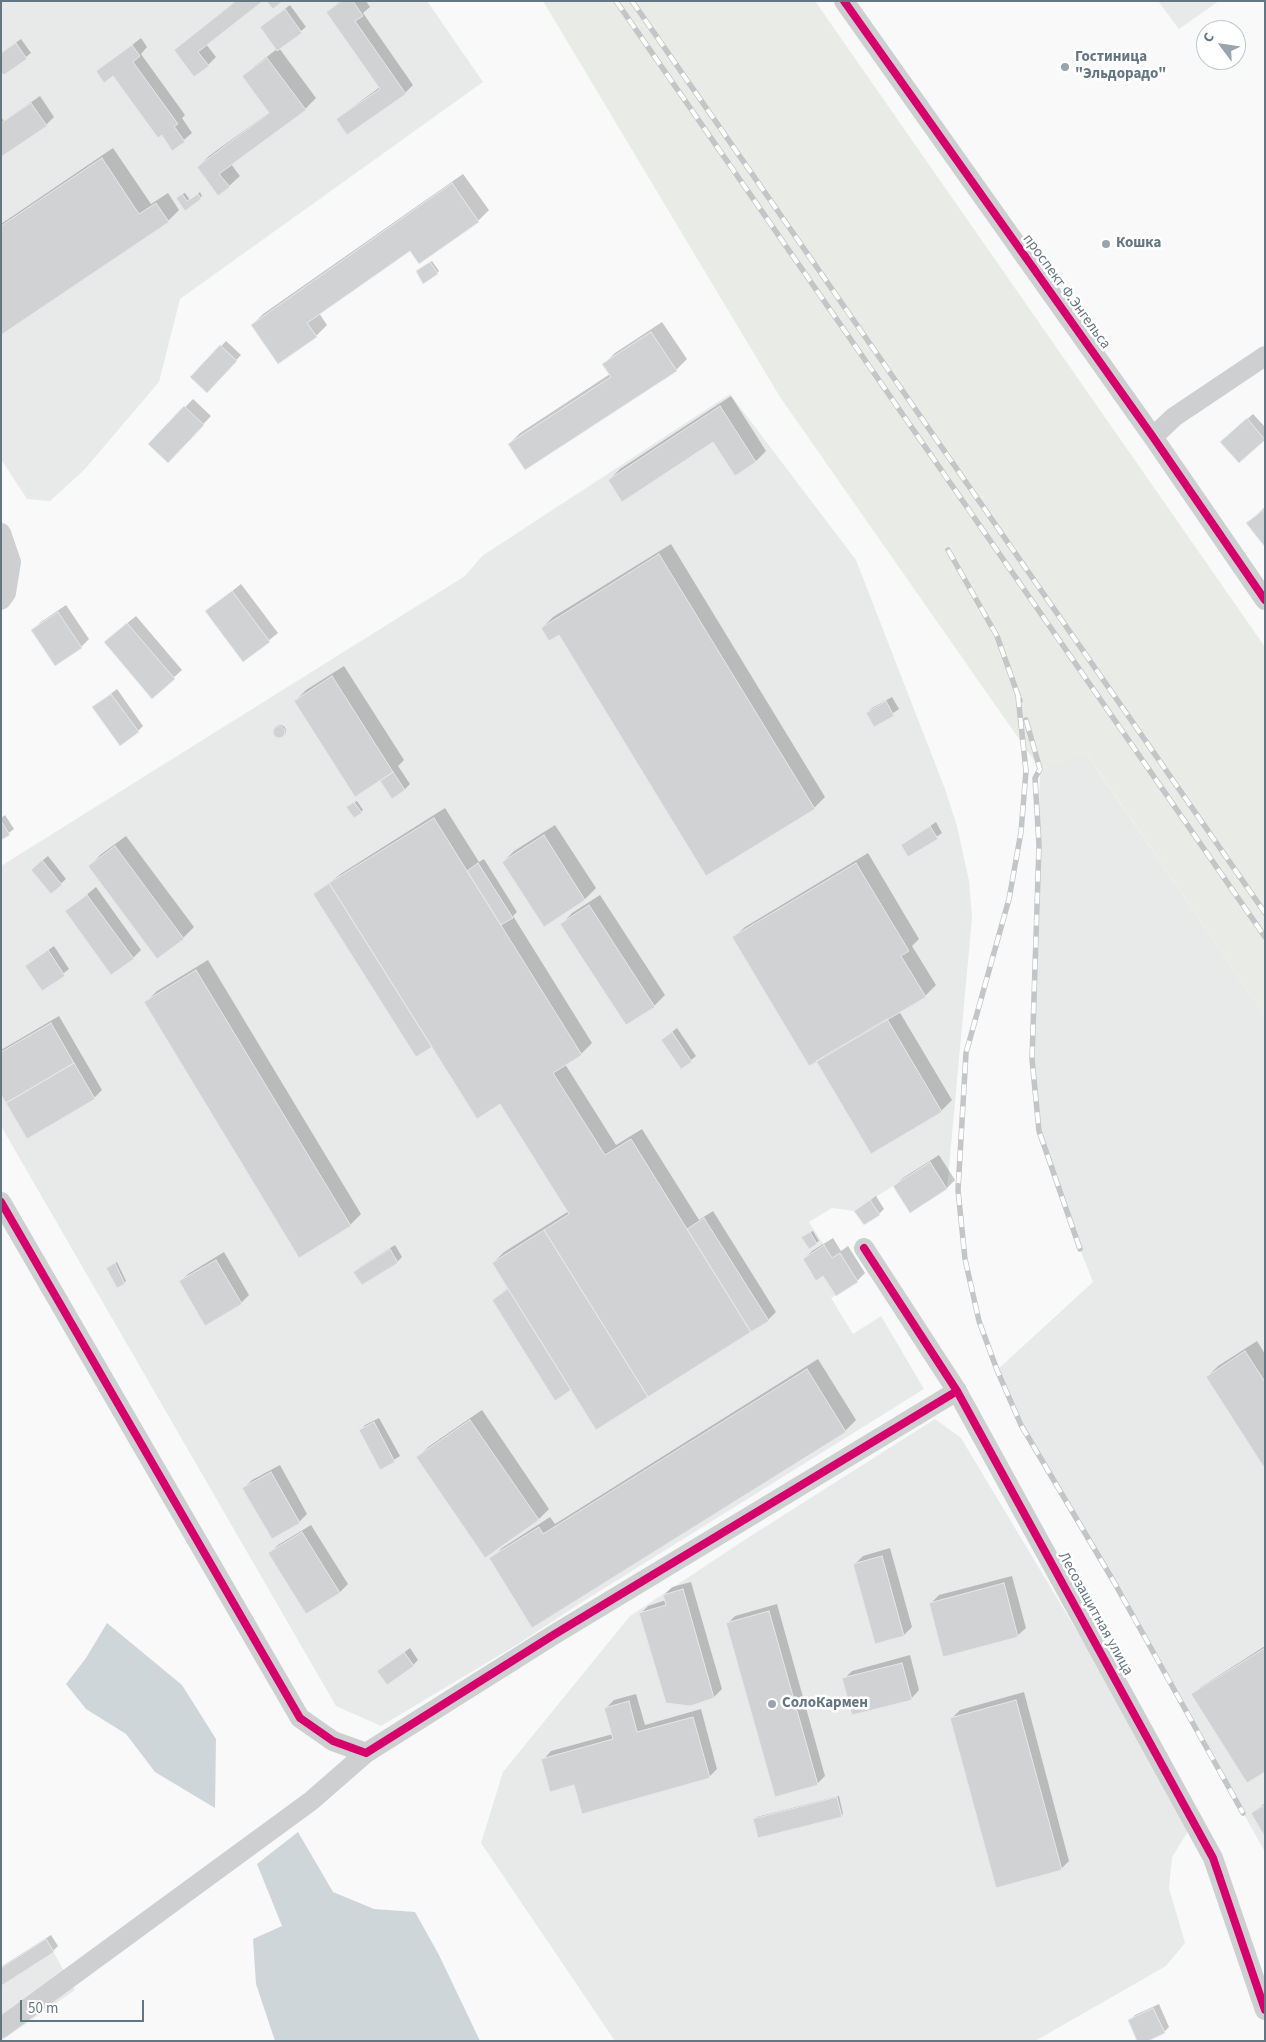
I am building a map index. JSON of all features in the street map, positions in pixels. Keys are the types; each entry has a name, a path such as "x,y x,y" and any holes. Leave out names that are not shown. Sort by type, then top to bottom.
{"street":[{"name":"проспект Ф.Энгельса","path":"844,1 1153,437 1265,600"},
{"path":"1153,437 1174,418 1265,356"},
{"path":"1,533 11,562 6,593 1,600"},
{"path":"1,1202 300,1718 333,1741 366,1754"},
{"name":"Лесозащитная улица","path":"864,1248 957,1391 1213,1858 1265,2010"},
{"path":"1,2028 311,1802 366,1754 555,1634 957,1391"}],"shaded area":[{"path":"1,1 427,1 483,82 180,299 159,382 84,470 50,501 27,499 1,459"},
{"path":"543,1 815,1 1265,647 1265,1016 1087,754 1040,769 780,397"},
{"path":"1158,1 1219,1 1179,29"},
{"path":"730,394 856,560 945,789 957,826 969,881 972,918 947,1189 930,1162 854,1211 832,1208 809,1222 832,1258 840,1253 858,1282 831,1298 853,1334 881,1316 924,1389 518,1644 381,1726 336,1706 1,1126 1,866 465,576 482,556"},
{"path":"1086,753 1265,1016 1265,1852 1114,1582 1021,1425 997,1370 1093,1282 1039,1131 1032,1059 1040,769"},
{"path":"935,1419 961,1438 1183,1808 1189,1830 1172,1857 1169,1888 1185,1943 1166,1966 1035,2041 615,2041 481,1843 503,1772 630,1616 746,1539"},
{"path":"107,1623 182,1685 216,1739 215,1808 155,1772 126,1734 86,1709 66,1684 86,1658"},
{"path":"298,1832 333,1892 374,1909 415,1912 439,1955 480,2041 275,2041 256,1984 253,1939 282,1926 257,1864"},
{"path":"46,1939 75,1990 1,2041 1,1968"}],"building":[{"path":"236,1 263,1 198,52 209,66 194,77 174,50"},
{"path":"266,1 283,1 273,9"},
{"path":"342,1 353,1 363,16 355,21 406,94 347,135 336,119 380,89 326,12"},
{"path":"285,9 302,33 277,51 260,27"},
{"path":"16,43 27,59 4,75 1,72 1,53"},
{"path":"132,45 140,56 133,62 178,124 174,126 185,142 172,151 162,135 158,138 113,76 104,83 96,71"},
{"path":"267,58 306,110 219,174 230,187 218,196 197,167 269,113 242,76"},
{"path":"31,103 47,126 1,157 1,123"},
{"path":"102,158 139,214 156,203 169,222 1,335 1,226"},
{"path":"452,183 479,222 419,264 410,251 307,323 317,337 278,364 251,325"},
{"path":"182,194 187,201 198,194 201,199 185,211 176,198"},
{"path":"430,262 438,274 423,284 416,271"},
{"path":"651,332 677,371 525,470 508,444 611,377 602,364"},
{"path":"220,345 237,361 207,393 190,377"},
{"path":"184,406 204,425 168,463 148,444"},
{"path":"720,406 756,462 735,476 713,442 622,502 608,480"},
{"path":"1247,418 1265,440 1239,463 1220,442"},
{"path":"1265,509 1265,547 1246,523"},
{"path":"659,554 815,809 706,876 559,635 549,641 541,628"},
{"path":"232,591 270,642 243,662 205,611"},
{"path":"58,612 82,648 55,666 31,630"},
{"path":"127,623 175,679 152,699 104,642"},
{"path":"332,676 393,772 355,797 294,701"},
{"path":"111,694 139,732 120,746 92,707"},
{"path":"886,701 894,716 874,727 866,713"},
{"path":"277,726 281,726 285,732 281,738 277,738 273,734 273,730"},
{"path":"393,772 405,790 392,799 380,781"},
{"path":"354,802 362,813 354,818 346,807"},
{"path":"434,818 582,1055 553,1073 605,1155 631,1139 751,1332 648,1397 544,1230 569,1214 500,1104 477,1119 329,883"},
{"path":"1,821 10,835 1,840"},
{"path":"930,826 938,839 908,857 901,845"},
{"path":"544,835 585,900 544,927 502,862"},
{"path":"115,846 184,939 157,959 88,866"},
{"path":"42,860 62,885 51,894 31,870"},
{"path":"478,863 513,918 501,925 467,871"},
{"path":"856,863 909,951 901,956 926,997 809,1066 732,937"},
{"path":"329,883 432,1047 416,1057 313,894"},
{"path":"87,895 134,959 111,975 65,911"},
{"path":"589,905 655,1007 626,1025 560,924"},
{"path":"48,950 65,976 42,991 25,966"},
{"path":"196,970 351,1226 299,1258 144,1002"},
{"path":"887,1019 942,1112 871,1154 816,1061"},
{"path":"51,1023 74,1063 6,1103 1,1095 1,1052"},
{"path":"672,1032 692,1062 681,1069 661,1040"},
{"path":"74,1063 95,1099 27,1139 6,1103"},
{"path":"930,1162 947,1189 910,1213 893,1186"},
{"path":"870,1200 880,1215 864,1225 854,1211"},
{"path":"704,1218 769,1321 751,1332 687,1229"},
{"path":"544,1230 648,1397 596,1430 492,1263"},
{"path":"810,1232 817,1244 809,1249 801,1237"},
{"path":"824,1245 832,1258 840,1253 858,1282 836,1296 823,1276 816,1281 803,1259"},
{"path":"390,1249 398,1263 362,1285 353,1272"},
{"path":"216,1260 242,1304 205,1326 179,1281"},
{"path":"115,1263 125,1284 117,1288 106,1268"},
{"path":"508,1289 571,1390 555,1401 492,1300"},
{"path":"1245,1351 1265,1382 1265,1469 1206,1377"},
{"path":"807,1369 846,1432 532,1628 489,1558 539,1527 543,1534"},
{"path":"470,1420 539,1520 485,1558 416,1457"},
{"path":"374,1422 395,1462 380,1470 359,1430"},
{"path":"271,1472 300,1523 272,1539 242,1488"},
{"path":"302,1532 340,1593 306,1614 268,1553"},
{"path":"882,1556 904,1636 875,1644 853,1564"},
{"path":"1004,1583 1018,1637 943,1657 929,1603"},
{"path":"683,1589 714,1698 690,1706 666,1703 639,1613 666,1605 663,1595"},
{"name":"СолоКармен","path":"769,1611 818,1785 775,1797 726,1623"},
{"path":"1265,1648 1265,1772 1247,1783 1191,1694"},
{"path":"404,1652 414,1666 387,1685 377,1671"},
{"path":"902,1663 912,1700 852,1715 842,1678"},
{"path":"1016,1700 1062,1870 996,1888 950,1718"},
{"path":"629,1701 637,1732 693,1717 710,1778 582,1814 574,1785 550,1792 541,1759 613,1739 604,1708"},
{"path":"837,1797 842,1817 758,1838 753,1819"},
{"path":"1265,1805 1265,1837 1251,1813"},
{"path":"46,1939 54,1952 1,1986 1,1968"},
{"path":"1153,2008 1165,2033 1148,2041 1137,2041 1128,2020"}],"railway":[{"path":"616,1 1265,937"},
{"path":"632,1 1265,913"},
{"path":"948,550 997,636 1020,701"},
{"path":"1018,696 1026,771 1021,832 1009,899 966,1053 958,1190 965,1259 979,1321 997,1370 1021,1425 1114,1582 1243,1813"},
{"path":"1026,720 1040,769 1035,778 1039,845 1032,1059 1039,1131 1080,1249"}],"cycle path":[{"path":"844,1 1153,437 1265,600"},
{"path":"1,1202 300,1718 333,1741 366,1753 555,1634 957,1391"},
{"path":"864,1248 957,1391 1213,1858 1265,2010"}],"place":[{"name":"Гостиница \"Эльдорадо\"","path":"1065,67"},
{"name":"Кошка","path":"1106,244"},
{"name":"СолоКармен","path":"772,1704"}]}
